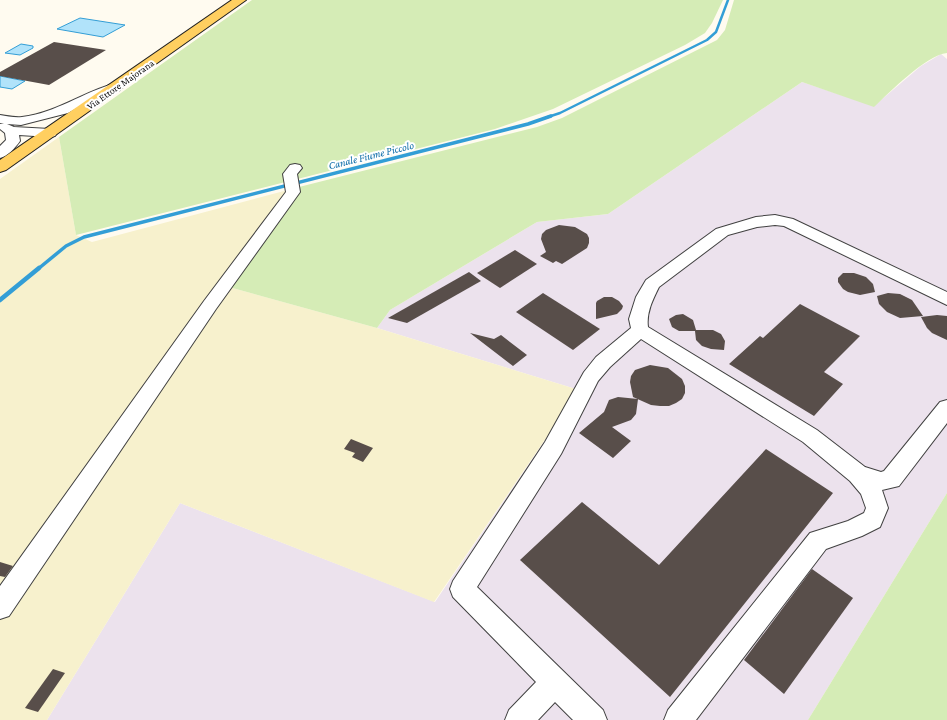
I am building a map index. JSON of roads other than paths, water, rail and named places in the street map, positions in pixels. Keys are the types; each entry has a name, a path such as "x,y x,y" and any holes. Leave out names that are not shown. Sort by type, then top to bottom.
{"main road":[{"name":"Via Ettore Majorana","path":"0,167 240,0"}],"street":[{"path":"21,121 64,110 85,98 116,87"},
{"path":"0,119 21,121 39,127 50,133"},
{"path":"6,128 50,133"},
{"path":"0,154 13,141 6,128"},
{"path":"0,607 210,305 293,192 293,178"},
{"path":"678,720 818,541 854,529 872,520 877,508 871,490 858,474 810,436 640,330 638,319 644,297 652,284 722,232 756,222 775,220 788,222 947,299"},
{"path":"593,720 462,589 553,448 591,377 603,362 640,330"},
{"path":"858,474 881,481 891,479 947,408"},
{"path":"519,720 555,682"}],"water":[{"path":"80,18 125,25 103,37 57,29"},
{"path":"21,44 33,46 33,48 20,55 5,53"},
{"path":"0,76 25,81 12,89 0,87"}],"waterway":[{"name":"Canale Fiume Piccolo","path":"551,116 560,113 707,40 716,32 728,0"},
{"name":"Canale Fiume Piccolo","path":"38,269 66,246 84,237 528,124 551,116"},
{"name":"Canale Fiume Piccolo","path":"0,300 39,268"}]}
